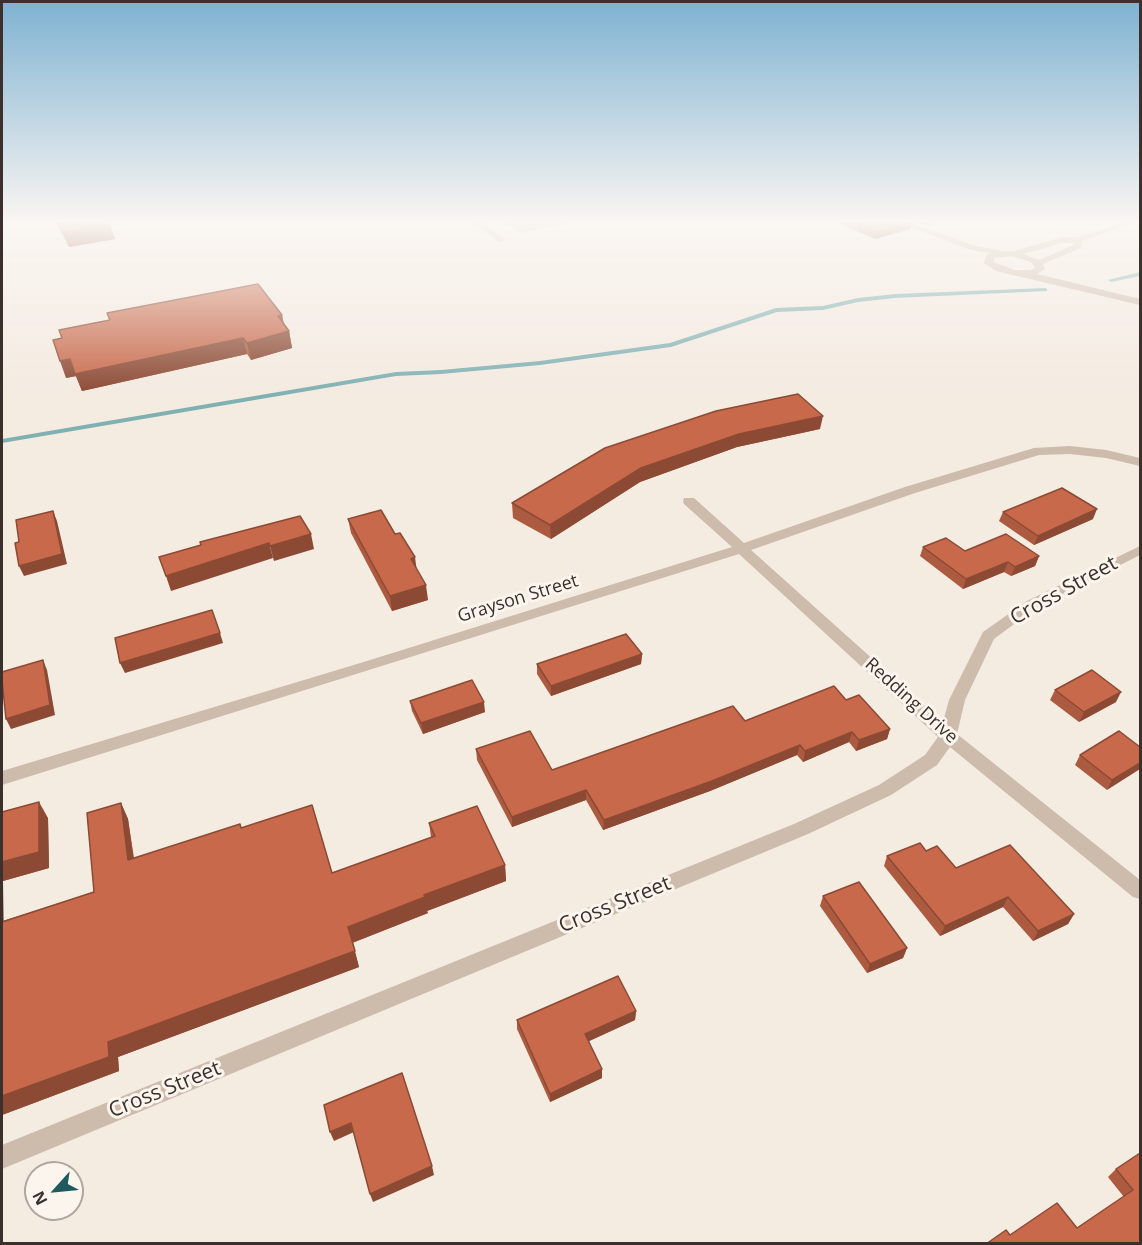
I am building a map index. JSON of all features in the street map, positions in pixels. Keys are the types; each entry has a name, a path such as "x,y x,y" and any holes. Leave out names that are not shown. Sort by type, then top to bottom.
{"street":[{"path":"1049,280 1140,302"},
{"path":"1075,280 1091,289"},
{"name":"Grayson Street","path":"2,778 373,665 741,549 910,490 1043,451 1070,450 1106,454 1140,462"},
{"name":"Redding Drive","path":"689,501 948,736 1140,891"},
{"name":"Cross Street","path":"2,1157 801,829 885,790 931,760 948,736 957,700 988,636 1032,604 1140,550"}],"building":[{"path":"258,284 282,315 278,316 289,331 247,343 243,338 75,374 70,359 60,361 53,340 62,338 59,330 110,320 107,313"},
{"path":"798,394 823,416 739,434 641,468 550,525 512,503 605,448 716,411"},
{"path":"1062,488 1097,509 1038,536 1003,512"},
{"path":"381,510 395,534 400,533 415,557 411,559 426,585 390,596 348,519"},
{"path":"53,511 62,554 19,566 15,543 19,542 16,520"},
{"path":"300,516 311,534 270,546 269,543 166,576 159,557 201,545 200,542"},
{"path":"1006,534 1039,556 1015,567 1008,562 966,579 923,547 946,538 965,551"},
{"path":"212,610 220,633 120,663 115,638"},
{"path":"626,634 642,654 551,686 537,664"},
{"path":"43,660 50,705 6,719 2,672"},
{"path":"1092,670 1121,692 1084,712 1055,690"},
{"path":"472,680 484,702 421,723 410,701"},
{"path":"834,686 846,700 859,695 890,729 859,740 852,732 805,751 800,745 712,781 604,820 586,790 512,817 476,749 530,731 552,770 733,706 745,721"},
{"path":"1119,731 1140,747 1140,763 1112,780 1080,755"},
{"path":"39,802 39,852 2,862 2,812"},
{"path":"121,803 128,860 240,824 241,828 312,805 332,873 435,836 429,823 477,806 505,865 424,895 425,897 348,927 355,951 108,1042 109,1057 2,1096 2,922 94,892 87,813"},
{"path":"920,843 926,851 937,846 956,868 1010,845 1074,914 1038,931 1008,897 945,926 887,856"},
{"path":"859,882 907,948 870,964 823,896"},
{"path":"618,976 636,1011 585,1034 602,1069 550,1094 517,1020"},
{"path":"402,1073 432,1166 370,1194 351,1123 330,1132 324,1105"},
{"path":"1140,1153 1140,1244 986,1244 1006,1230 1010,1235 1057,1203 1077,1228 1133,1190 1116,1169"}],"waterway":[{"path":"2,441 396,374 540,363 671,345 776,310 823,308 858,300 895,296 1045,290"}]}
